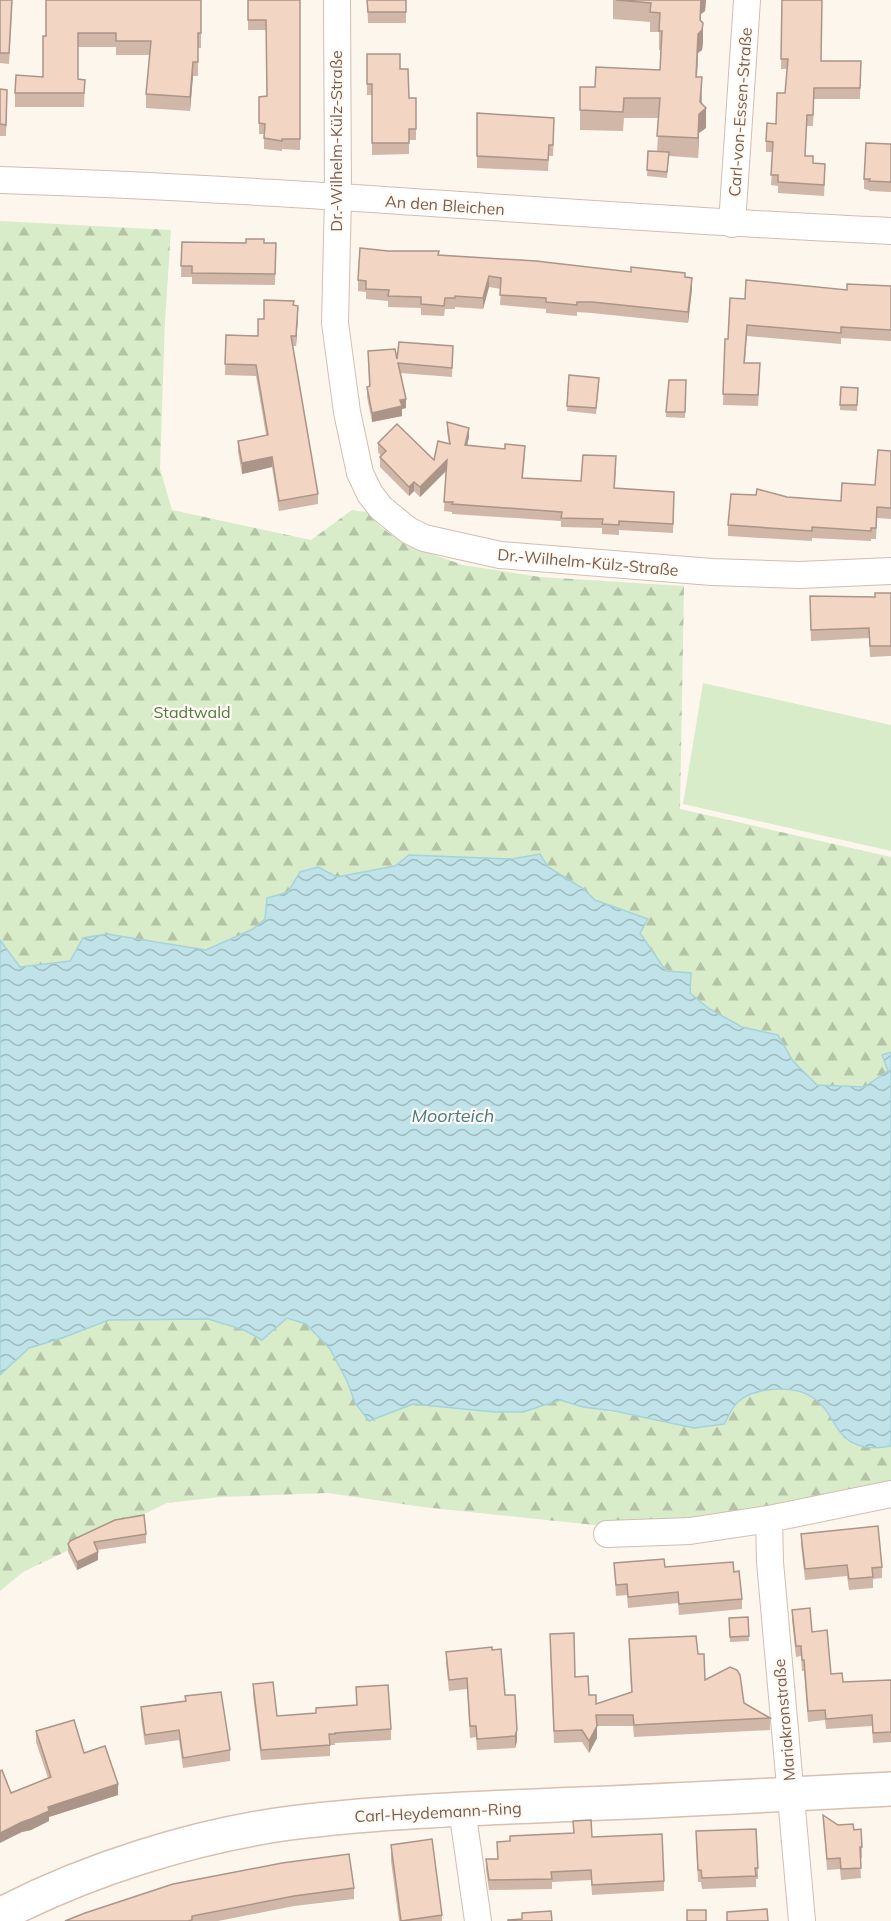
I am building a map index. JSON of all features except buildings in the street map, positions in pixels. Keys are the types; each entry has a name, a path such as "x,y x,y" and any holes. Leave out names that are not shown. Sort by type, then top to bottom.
{"main road":[{"name":"Carl-Heydemann-Ring","path":"0,1915 62,1886 148,1856 212,1838 288,1824 462,1809 891,1789"}],"street":[{"name":"Dr.-Wilhelm-Külz-Straße","path":"337,0 338,198 335,323 347,412 363,482 381,508 408,530 424,538 500,555 550,561 704,571 788,574 891,571"},
{"name":"Carl-von-Essen-Straße","path":"732,224 747,0"},
{"name":"An den Bleichen","path":"0,180 147,184 732,224 891,231"},
{"path":"607,1534 690,1531 769,1519 891,1494"},
{"name":"Mariakronstraße","path":"769,1519 770,1562 802,1921"},
{"path":"462,1809 478,1921"}],"green space":[{"name":"Stadtwald","path":"0,221 171,230 165,321 160,469 172,510 311,540 352,510 366,512 382,528 406,545 463,565 540,577 684,586 680,809 891,857 891,1052 883,1055 888,1071 864,1087 817,1085 793,1061 778,1035 745,1028 725,1018 696,999 683,987 671,975 640,933 647,918 595,900 584,889 548,867 540,854 512,859 409,855 395,866 337,877 300,872 288,892 267,898 265,919 253,929 206,950 151,941 83,938 70,961 20,967 0,940"},
{"path":"703,683 891,725 891,851 683,804"},
{"path":"287,1318 306,1324 330,1349 347,1381 355,1403 370,1421 413,1404 494,1412 523,1412 560,1400 583,1407 648,1418 724,1424 739,1401 760,1391 785,1388 815,1398 828,1412 841,1434 881,1448 891,1446 891,1485 756,1513 604,1526 423,1507 328,1493 220,1497 167,1503 23,1572 0,1591 0,1375 28,1348 109,1320 208,1319 244,1330 262,1340"}],"water":[{"name":"Moorteich","path":"540,854 548,867 584,889 595,900 648,919 640,933 666,971 691,973 690,993 708,1008 742,1027 778,1035 793,1061 817,1085 864,1087 888,1071 882,1055 891,1052 891,1446 870,1448 850,1442 815,1399 798,1391 777,1389 756,1392 739,1401 724,1424 694,1428 614,1411 583,1407 560,1400 523,1412 494,1412 413,1404 369,1421 355,1403 347,1381 330,1349 306,1324 287,1318 262,1340 244,1330 208,1319 109,1320 29,1348 0,1375 0,940 20,967 70,961 83,938 107,934 206,950 253,929 265,919 267,898 288,892 300,872 318,867 337,877 395,866 409,855 512,859"}]}
